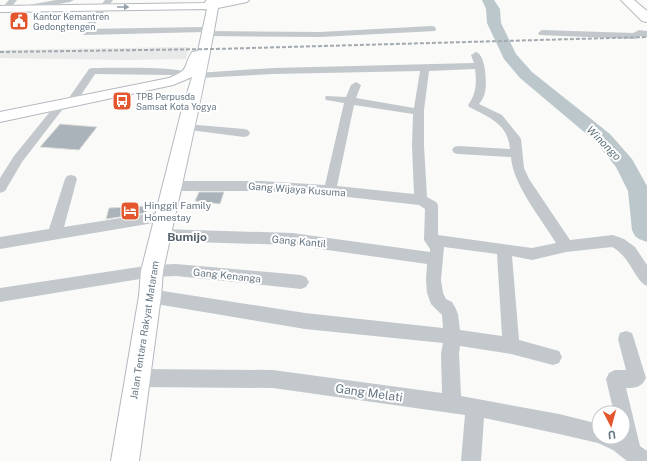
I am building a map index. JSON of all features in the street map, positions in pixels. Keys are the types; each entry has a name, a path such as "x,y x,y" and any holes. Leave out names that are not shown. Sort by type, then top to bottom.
{"main road":[{"path":"2,9 107,4 211,3 243,0"},
{"path":"626,0 647,18"},
{"path":"633,0 647,11"},
{"name":"Jalan Tentara Rakyat Mataram","path":"125,461 150,296 152,271 186,127 195,75 193,68 206,32 211,3"},
{"path":"0,117 164,84 195,75 194,82 0,122"},
{"path":"177,86 189,95 190,106"}],"street":[{"path":"2,9 13,0"},
{"path":"23,8 70,0"},
{"path":"107,4 87,29 146,32 206,32 253,36 390,29 432,30"},
{"path":"542,33 628,36 647,34"},
{"path":"476,55 481,71 479,97 473,105 494,115 504,123 515,140 518,168 523,180 566,246"},
{"path":"71,102 92,71 171,72 195,75 273,71 480,66"},
{"path":"425,68 419,112 418,146 421,200 431,205 432,209 431,240 437,249 435,298 439,304 446,307 450,314 453,337 450,353 452,404"},
{"path":"330,190 350,100 356,85"},
{"path":"330,98 419,112"},
{"path":"0,188 18,159 57,110"},
{"path":"186,127 244,133"},
{"path":"458,150 517,153"},
{"path":"55,234 71,179"},
{"name":"Gang Wijaya Kusuma","path":"173,186 262,186 330,190 421,200"},
{"path":"0,243 165,216"},
{"name":"Gang Kantil","path":"161,235 292,239 436,259"},
{"path":"431,240 532,254 566,246 608,241 616,242 629,251 647,279"},
{"path":"504,249 511,346"},
{"name":"Gang Kenanga","path":"0,295 152,271 176,270 301,282"},
{"path":"150,296 305,321 453,337 511,346 553,357"},
{"path":"621,405 615,379 637,378 626,339"},
{"name":"Gang Melati","path":"137,378 258,378 475,407 591,432"},
{"path":"471,461 475,407"},
{"path":"631,437 638,457"},
{"path":"623,445 638,457"}],"shaded area":[{"path":"189,47 186,59 125,60 0,58 0,50"}],"building":[{"path":"60,124 97,127 79,150 40,147"},
{"path":"199,192 224,192 220,204 195,201"},
{"name":"Hinggil Family Homestay","path":"147,206 146,213 106,219 109,208"}],"waterway":[{"name":"Winongo","path":"488,0 493,9 494,23 509,56 526,75 603,138 625,164 639,191 643,230 647,233"}],"railway":[{"path":"0,52 215,49 647,37"}],"place":[{"name":"Kantor Kemantren Gedongtengen","path":"19,21"},
{"name":"TPB Perpusda Samsat Kota Yogya","path":"122,101"},
{"name":"Hinggil Family Homestay","path":"130,211"}],"district":[{"name":"Bumijo","path":"187,237"}]}
